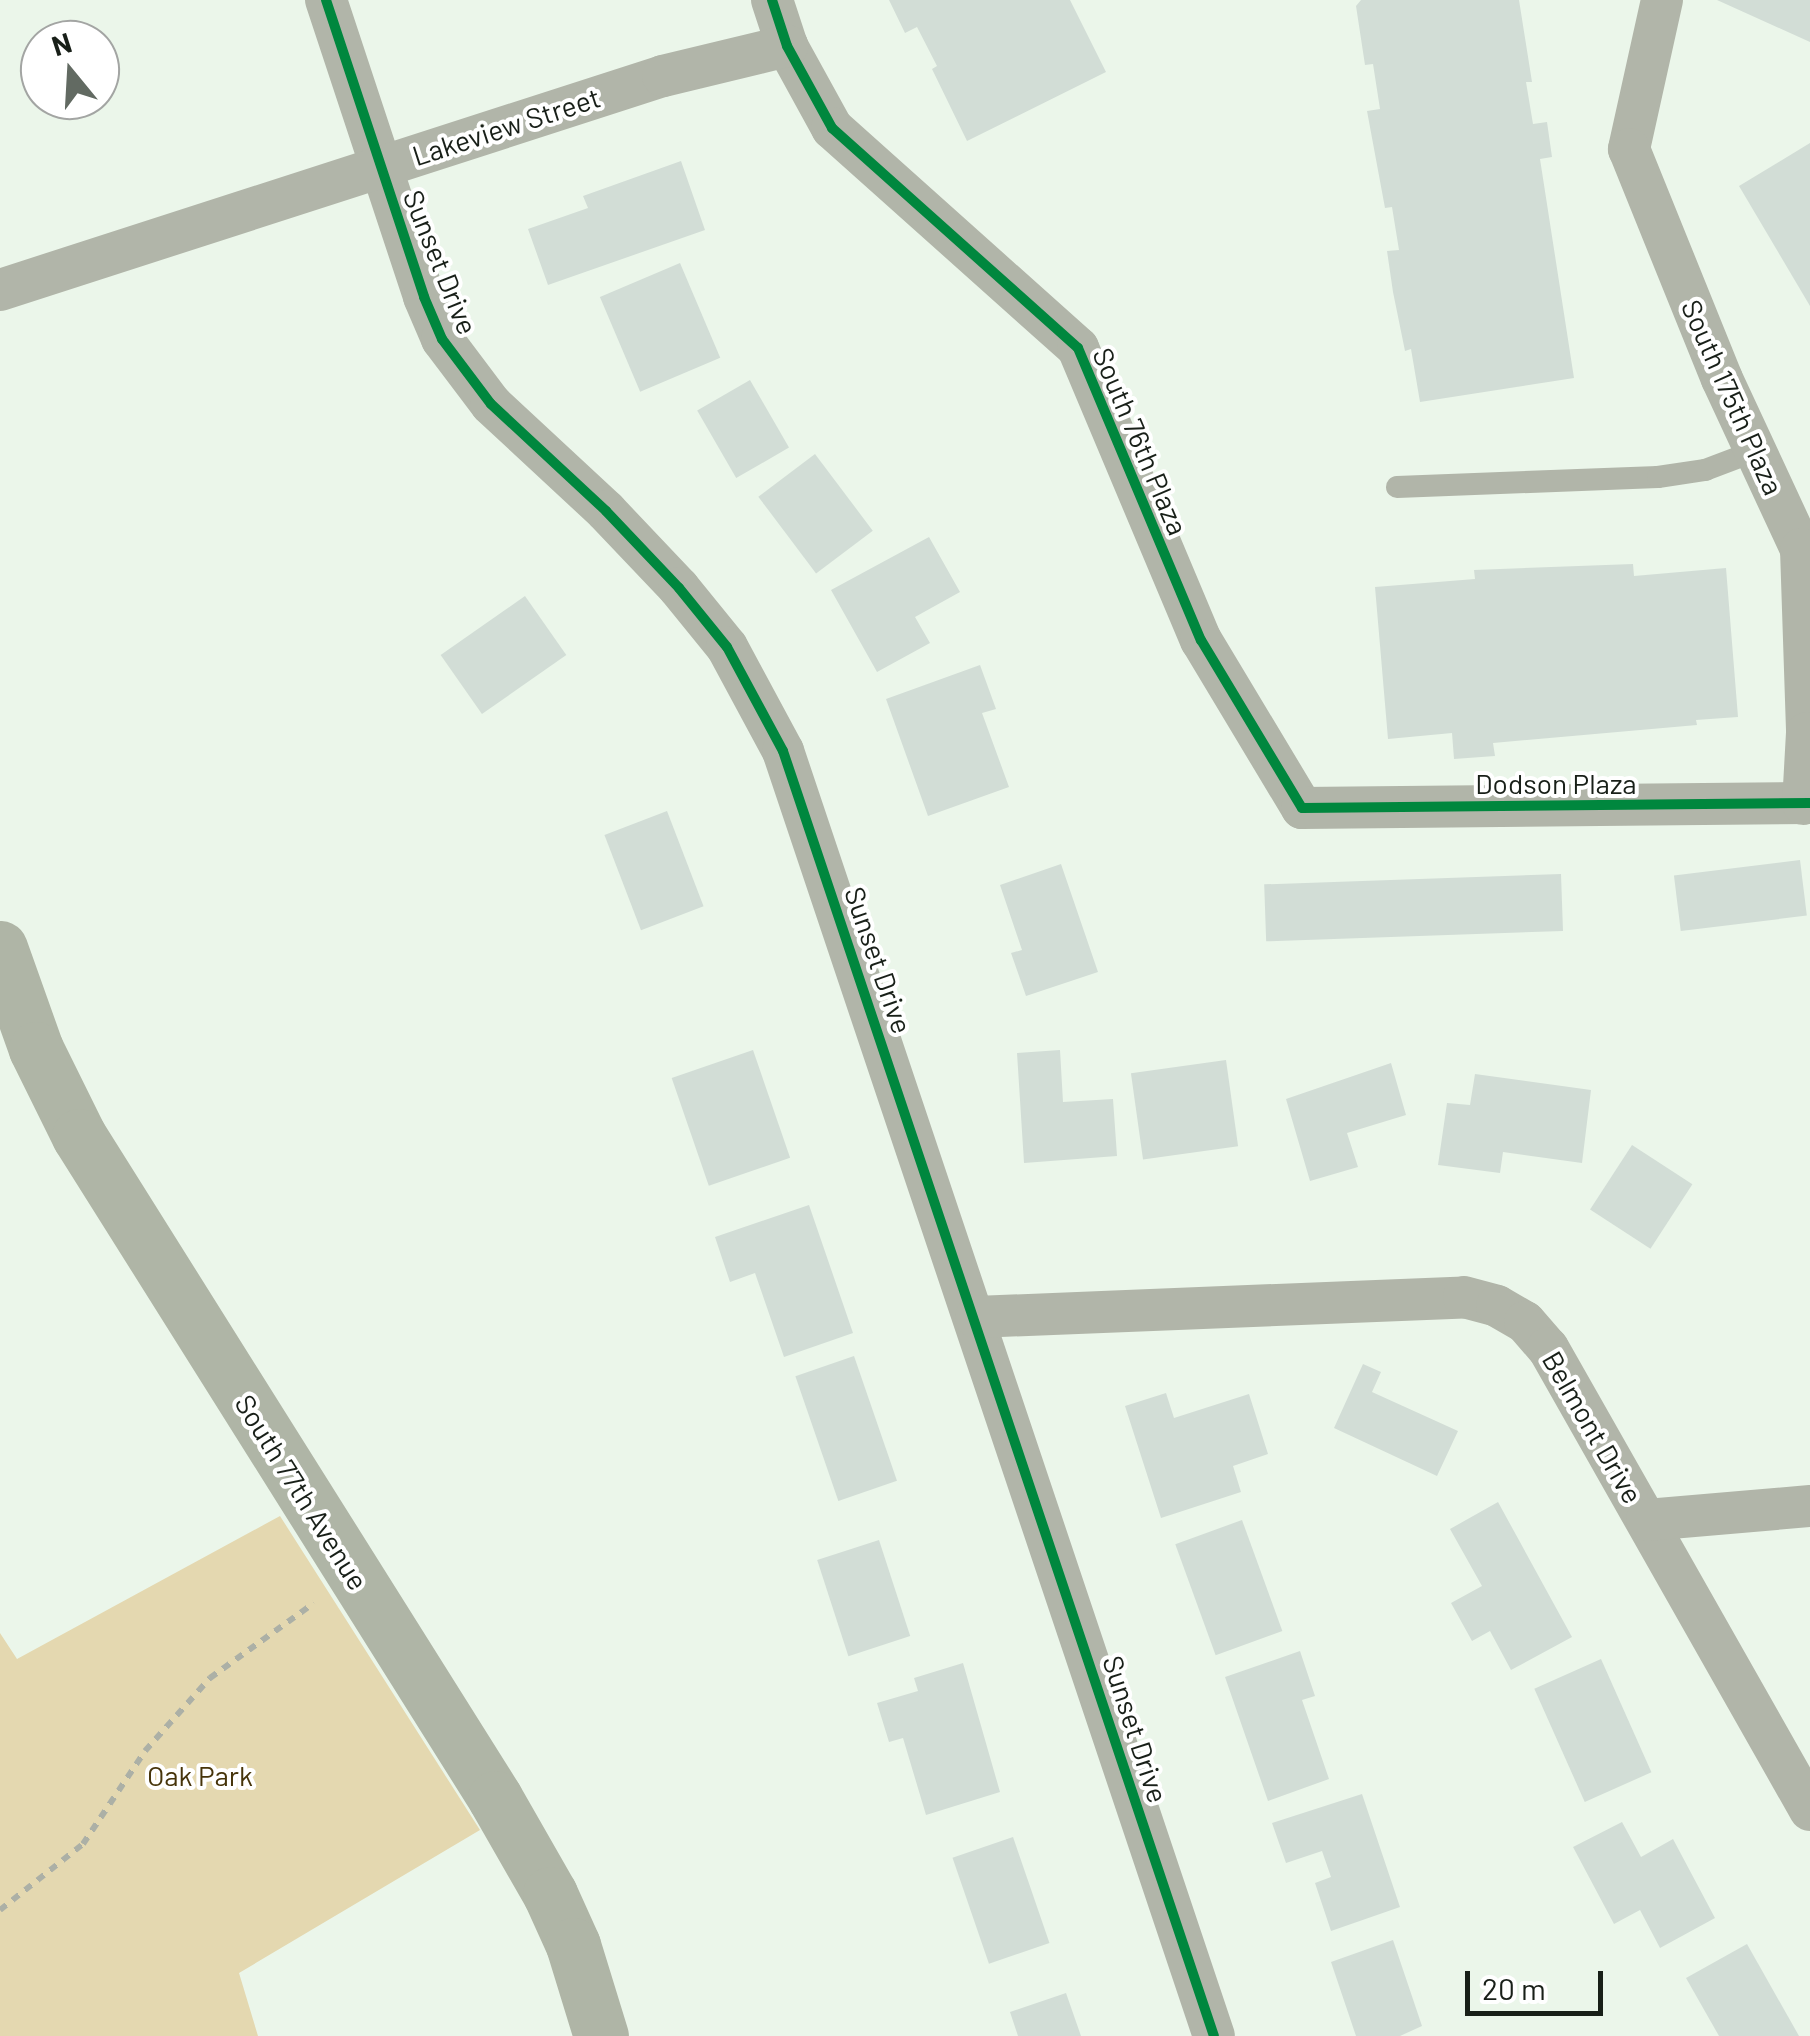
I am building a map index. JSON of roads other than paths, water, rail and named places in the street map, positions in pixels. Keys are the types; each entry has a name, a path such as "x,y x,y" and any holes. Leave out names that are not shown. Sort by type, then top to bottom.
{"street":[{"name":"Sunset Drive","path":"326,0 424,297 442,338 470,380 679,588 726,647 762,704 804,806 1214,2036"},
{"name":"South 76th Plaza","path":"772,0 787,46 832,128 1078,348 1201,640 1302,808"},
{"name":"South 175th Plaza","path":"1662,0 1628,148 1755,451 1801,550 1806,803"},
{"name":"Lakeview Street","path":"0,290 663,76 787,46"},
{"name":"Dodson Plaza","path":"1302,808 1806,803"},
{"name":"South 77th Avenue","path":"0,948 36,1049 79,1136 495,1798 550,1894 573,1944 601,2036"},
{"name":"Belmont Drive","path":"976,1317 1464,1296 1498,1306 1525,1322 1548,1348 1810,1810"},
{"path":"1647,1520 1810,1506"}],"lane":[{"path":"1398,488 1658,478 1704,470 1755,451"}],"park label":[{"name":"Oak Park","path":"200,1775"}]}
